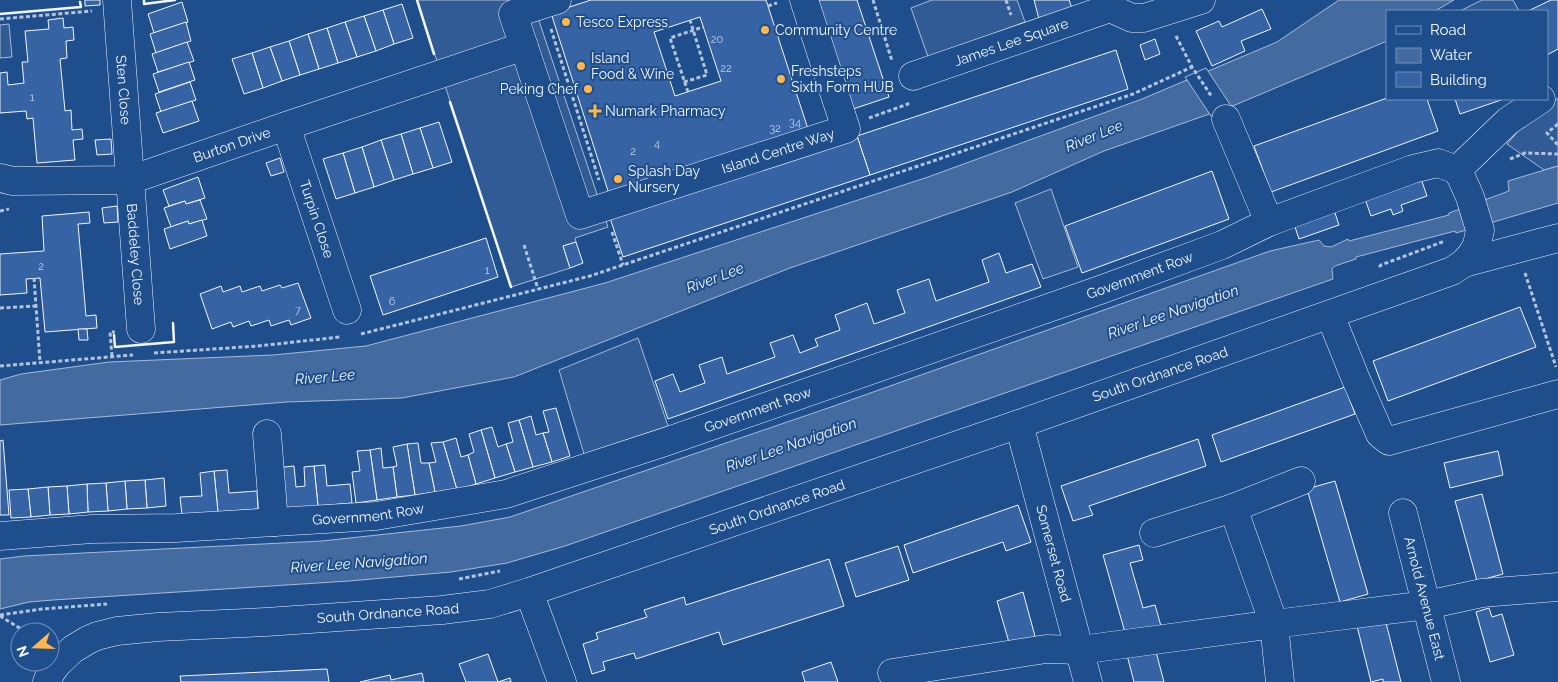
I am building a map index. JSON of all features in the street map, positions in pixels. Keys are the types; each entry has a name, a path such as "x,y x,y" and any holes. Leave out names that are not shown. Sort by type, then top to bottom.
{"street":[{"name":"Island Centre Way","path":"597,209 846,129 804,0"},
{"path":"1108,4 1132,18 1144,18 1201,0"},
{"path":"550,2 513,14 524,46 597,209"},
{"name":"Sten Close","path":"117,4 130,180"},
{"name":"James Lee Square","path":"906,78 1108,4"},
{"name":"Burton Drive","path":"4,184 130,180 524,46"},
{"path":"1474,246 1470,197 1457,170 1508,121 1540,100"},
{"path":"1226,119 1269,222"},
{"name":"Turpin Close","path":"286,126 350,327"},
{"name":"Government Row","path":"0,536 92,529 176,528 376,516 506,494 682,436 1090,293 1222,245 1269,222 1412,169 1438,163 1457,170"},
{"name":"Baddeley Close","path":"130,180 145,346"},
{"name":"South Ordnance Road","path":"47,682 58,664 73,649 88,640 111,632 158,627 442,610 490,604 1018,424 1436,278 1452,271 1474,246 1518,249 1558,238"},
{"path":"1330,315 1354,377 1380,434 1389,441 1558,394"},
{"name":"Somerset Road","path":"1018,424 1088,682"},
{"path":"267,434 274,522"},
{"path":"1154,533 1233,508 1301,482"},
{"path":"1233,508 1274,624 1280,682"},
{"name":"Arnold Avenue East","path":"1402,513 1446,682"},
{"path":"892,673 1046,649 1080,650 1427,605 1482,593 1558,587"},
{"path":"529,592 562,682"}],"path":[{"path":"846,129 855,122 908,104 906,78 873,0"},
{"path":"550,2 597,209 623,264"},
{"path":"0,18 117,4"},
{"path":"1163,12 1192,67 1226,119"},
{"path":"684,82 707,75 690,20"},
{"path":"688,92 670,38 703,27"},
{"path":"0,366 40,362 145,346 258,346 538,289 590,276 1133,94 1192,67"},
{"path":"1558,124 1547,133 1558,145"},
{"path":"1502,162 1525,153 1558,154"},
{"path":"1376,270 1381,265 1448,240 1461,240 1474,246"},
{"path":"524,245 538,289"},
{"path":"1518,249 1558,373"},
{"path":"34,278 40,362"},
{"path":"0,308 36,306"},
{"path":"456,579 507,569"},
{"path":"0,616 42,609 108,604"}],"shaded area":[{"path":"417,0 532,0 608,227 575,238 576,242 563,246 570,268 511,287"},
{"path":"932,0 1017,0 1025,22 928,57 911,8"},
{"path":"1482,0 1513,0 1518,10 1462,10"},
{"path":"9,24 12,57 0,58 0,25"},
{"path":"1558,98 1558,166 1544,170 1507,144 1526,122"},
{"path":"1051,189 1078,267 1043,279 1015,203"},
{"path":"638,338 668,426 584,454 559,370"}],"water":[{"name":"River Lee","path":"1339,0 1454,0 1437,10 1386,10 1386,41 1235,105 1104,151 1012,192 790,268 514,377 402,398 287,402 0,425 0,380 21,374 109,362 273,355 366,346 605,283 928,177 1142,99 1277,42"},
{"name":"River Lee Navigation","path":"1558,166 1558,203 1456,233 1455,231 1356,257 1356,259 1335,266 1332,269 1333,279 565,546 507,563 451,572 349,581 29,602 0,609 0,559 24,556 322,541 461,526 510,517 831,407 1270,251 1319,240 1324,246 1331,247 1348,239 1349,241 1449,215 1449,213 1509,191 1508,181"}],"pier":[{"path":"1206,68 1233,109 1211,116 1185,77"}],"building":[{"path":"85,0 100,0 100,5 85,6"},
{"path":"591,0 766,0 808,129 609,194 551,13","holes":["700,17 721,81 675,96 654,32"]},
{"path":"814,0 857,0 889,97 850,110"},
{"path":"1034,0 1069,0 1072,8 1039,19"},
{"path":"1551,0 1558,0 1558,49 1548,54 1548,10 1530,10"},
{"path":"182,2 188,22 154,33 148,14"},
{"path":"402,4 413,38 394,44 383,10"},
{"path":"1262,9 1271,29 1241,41 1245,51 1212,66 1196,31 1219,21 1222,27"},
{"path":"383,10 394,44 376,51 364,16"},
{"path":"364,16 376,51 357,57 345,22"},
{"path":"63,18 64,28 73,27 74,40 66,41 67,58 60,59 65,111 71,110 72,130 82,129 83,139 73,140 75,160 37,163 33,118 27,119 26,111 0,113 0,73 7,72 8,85 24,83 22,62 28,62 25,31 49,29 48,20"},
{"path":"186,22 191,41 156,53 150,34"},
{"path":"345,22 357,57 338,63 327,28"},
{"path":"327,28 338,63 319,69 308,34"},
{"path":"308,34 319,69 300,75 289,41"},
{"path":"1155,39 1160,54 1145,60 1140,45"},
{"path":"289,41 300,75 282,81 270,47"},
{"path":"187,42 194,61 158,72 152,54"},
{"path":"270,47 282,81 263,88 252,53"},
{"path":"1116,50 1128,89 870,175 857,136"},
{"path":"252,53 263,88 244,94 232,59"},
{"path":"189,62 195,80 159,92 153,74"},
{"path":"190,82 196,100 161,112 155,94"},
{"path":"1386,98 1386,100 1427,100 1438,131 1271,192 1254,146"},
{"path":"1455,100 1501,100 1460,114"},
{"path":"192,101 199,121 163,133 156,113"},
{"path":"439,122 452,162 433,168 420,128"},
{"path":"420,128 433,168 413,174 401,134"},
{"path":"401,134 413,174 394,180 381,140"},
{"path":"857,136 870,175 623,257 610,218"},
{"path":"111,139 112,154 97,155 95,140"},
{"path":"381,140 394,180 374,187 362,147"},
{"path":"362,147 374,187 355,193 343,153"},
{"path":"343,153 355,193 336,199 323,159"},
{"path":"280,158 284,172 271,176 266,163"},
{"path":"1212,171 1229,219 1082,273 1065,226"},
{"path":"1420,176 1427,196 1401,205 1403,211 1393,215 1391,209 1371,216 1364,196"},
{"path":"198,177 205,198 186,204 185,201 169,206 163,190"},
{"path":"200,200 207,219 189,224 188,221 171,227 164,208 185,201 186,204"},
{"path":"117,206 118,222 104,223 102,208"},
{"path":"1333,207 1339,225 1299,239 1293,221"},
{"path":"89,212 90,223 78,224 86,316 96,315 97,328 45,332 40,278 26,279 27,293 0,295 0,254 44,251 42,216"},
{"path":"202,220 207,236 170,249 164,229 188,221 189,224"},
{"path":"486,238 498,277 383,315 370,276"},
{"path":"576,242 583,263 570,268 563,246"},
{"path":"999,253 1006,273 1032,264 1041,287 668,419 655,381 673,374 680,392 705,383 699,365 722,357 727,374 775,357 770,343 793,335 800,353 818,346 815,339 840,330 835,315 867,303 874,324 905,313 897,290 929,279 936,301 989,282 982,260"},
{"path":"298,283 311,318 291,325 289,320 271,326 269,320 251,326 249,321 233,327 231,322 212,329 200,294 221,286 223,292 240,286 242,292 260,286 262,291 280,285 282,288"},
{"path":"1520,307 1536,347 1388,401 1373,361"},
{"path":"78,329 87,329 88,340 79,340"},
{"path":"1345,387 1355,414 1221,462 1212,435"},
{"path":"556,408 570,456 552,462 543,433 549,432 543,411"},
{"path":"531,416 536,435 543,433 552,462 533,467 519,420"},
{"path":"519,420 533,467 515,472 506,444 513,442 508,423"},
{"path":"492,427 498,447 506,444 515,472 495,478 481,430"},
{"path":"481,430 495,478 476,484 468,455 474,452 469,434"},
{"path":"456,438 461,457 468,455 476,484 457,490 443,442"},
{"path":"1198,439 1206,466 1089,506 1093,515 1073,521 1061,486"},
{"path":"3,440 9,515 0,515 0,441"},
{"path":"443,442 457,490 435,492 429,463 436,462 431,443"},
{"path":"418,443 421,463 429,463 435,492 415,495 407,444"},
{"path":"407,444 415,495 397,497 393,467 397,466 393,447"},
{"path":"381,448 383,468 393,467 397,497 377,500 370,450"},
{"path":"370,450 377,500 356,503 352,472 360,471 357,451"},
{"path":"1498,451 1503,475 1450,488 1444,463"},
{"path":"325,465 327,486 350,484 352,503 318,506 314,466"},
{"path":"294,466 296,487 305,486 304,467 314,466 318,506 278,509 275,468"},
{"path":"227,470 229,493 257,491 258,509 218,512 214,471"},
{"path":"214,471 218,512 182,515 180,497 202,496 200,473"},
{"path":"164,478 166,506 147,508 145,480"},
{"path":"145,480 147,508 127,509 125,481"},
{"path":"125,481 127,509 108,511 106,483"},
{"path":"1335,481 1368,594 1340,602 1307,489"},
{"path":"106,483 108,511 88,512 87,484"},
{"path":"87,484 88,512 69,514 67,486"},
{"path":"67,486 69,514 50,515 48,487"},
{"path":"48,487 50,515 31,517 28,489"},
{"path":"28,489 31,517 11,518 9,490"},
{"path":"1482,494 1503,574 1477,581 1455,501"},
{"path":"1018,505 1031,542 1006,551 1003,542 913,573 904,545"},
{"path":"1139,545 1143,560 1130,563 1143,608 1155,605 1161,626 1126,636 1103,555"},
{"path":"898,546 909,580 856,597 845,563"},
{"path":"829,559 844,606 723,645 719,632 636,659 634,653 603,662 605,670 592,674 583,644 598,639 596,633 647,617 644,610 684,597 686,605"},
{"path":"1023,592 1036,640 1010,646 997,601"},
{"path":"1489,608 1492,617 1502,614 1514,655 1490,662 1476,612"},
{"path":"1385,619 1401,682 1383,682 1383,679 1371,682 1357,626"},
{"path":"1155,648 1164,682 1134,682 1127,655"},
{"path":"488,654 498,682 466,682 459,664"},
{"path":"831,662 838,682 805,682 802,672"},
{"path":"327,669 329,682 181,682 180,676"},
{"path":"422,673 424,682 360,682 390,675 391,680"},
{"path":"510,678 511,682 498,682"}],"wall":[{"path":"144,0 144,4 175,0"},
{"path":"417,0 434,54"},
{"path":"0,14 81,7 80,2"},
{"path":"450,102 511,287"},
{"path":"114,335 115,347 174,342 173,323"}],"place":[{"name":"Tesco Express","path":"566,22"},
{"name":"Community Centre","path":"765,30"},
{"name":"Island Food & Wine","path":"581,66"},
{"name":"Freshsteps Sixth Form HUB","path":"781,79"},
{"name":"Peking Chef","path":"588,89"},
{"name":"Numark Pharmacy","path":"595,111"},
{"name":"Splash Day Nursery","path":"618,179"}]}
